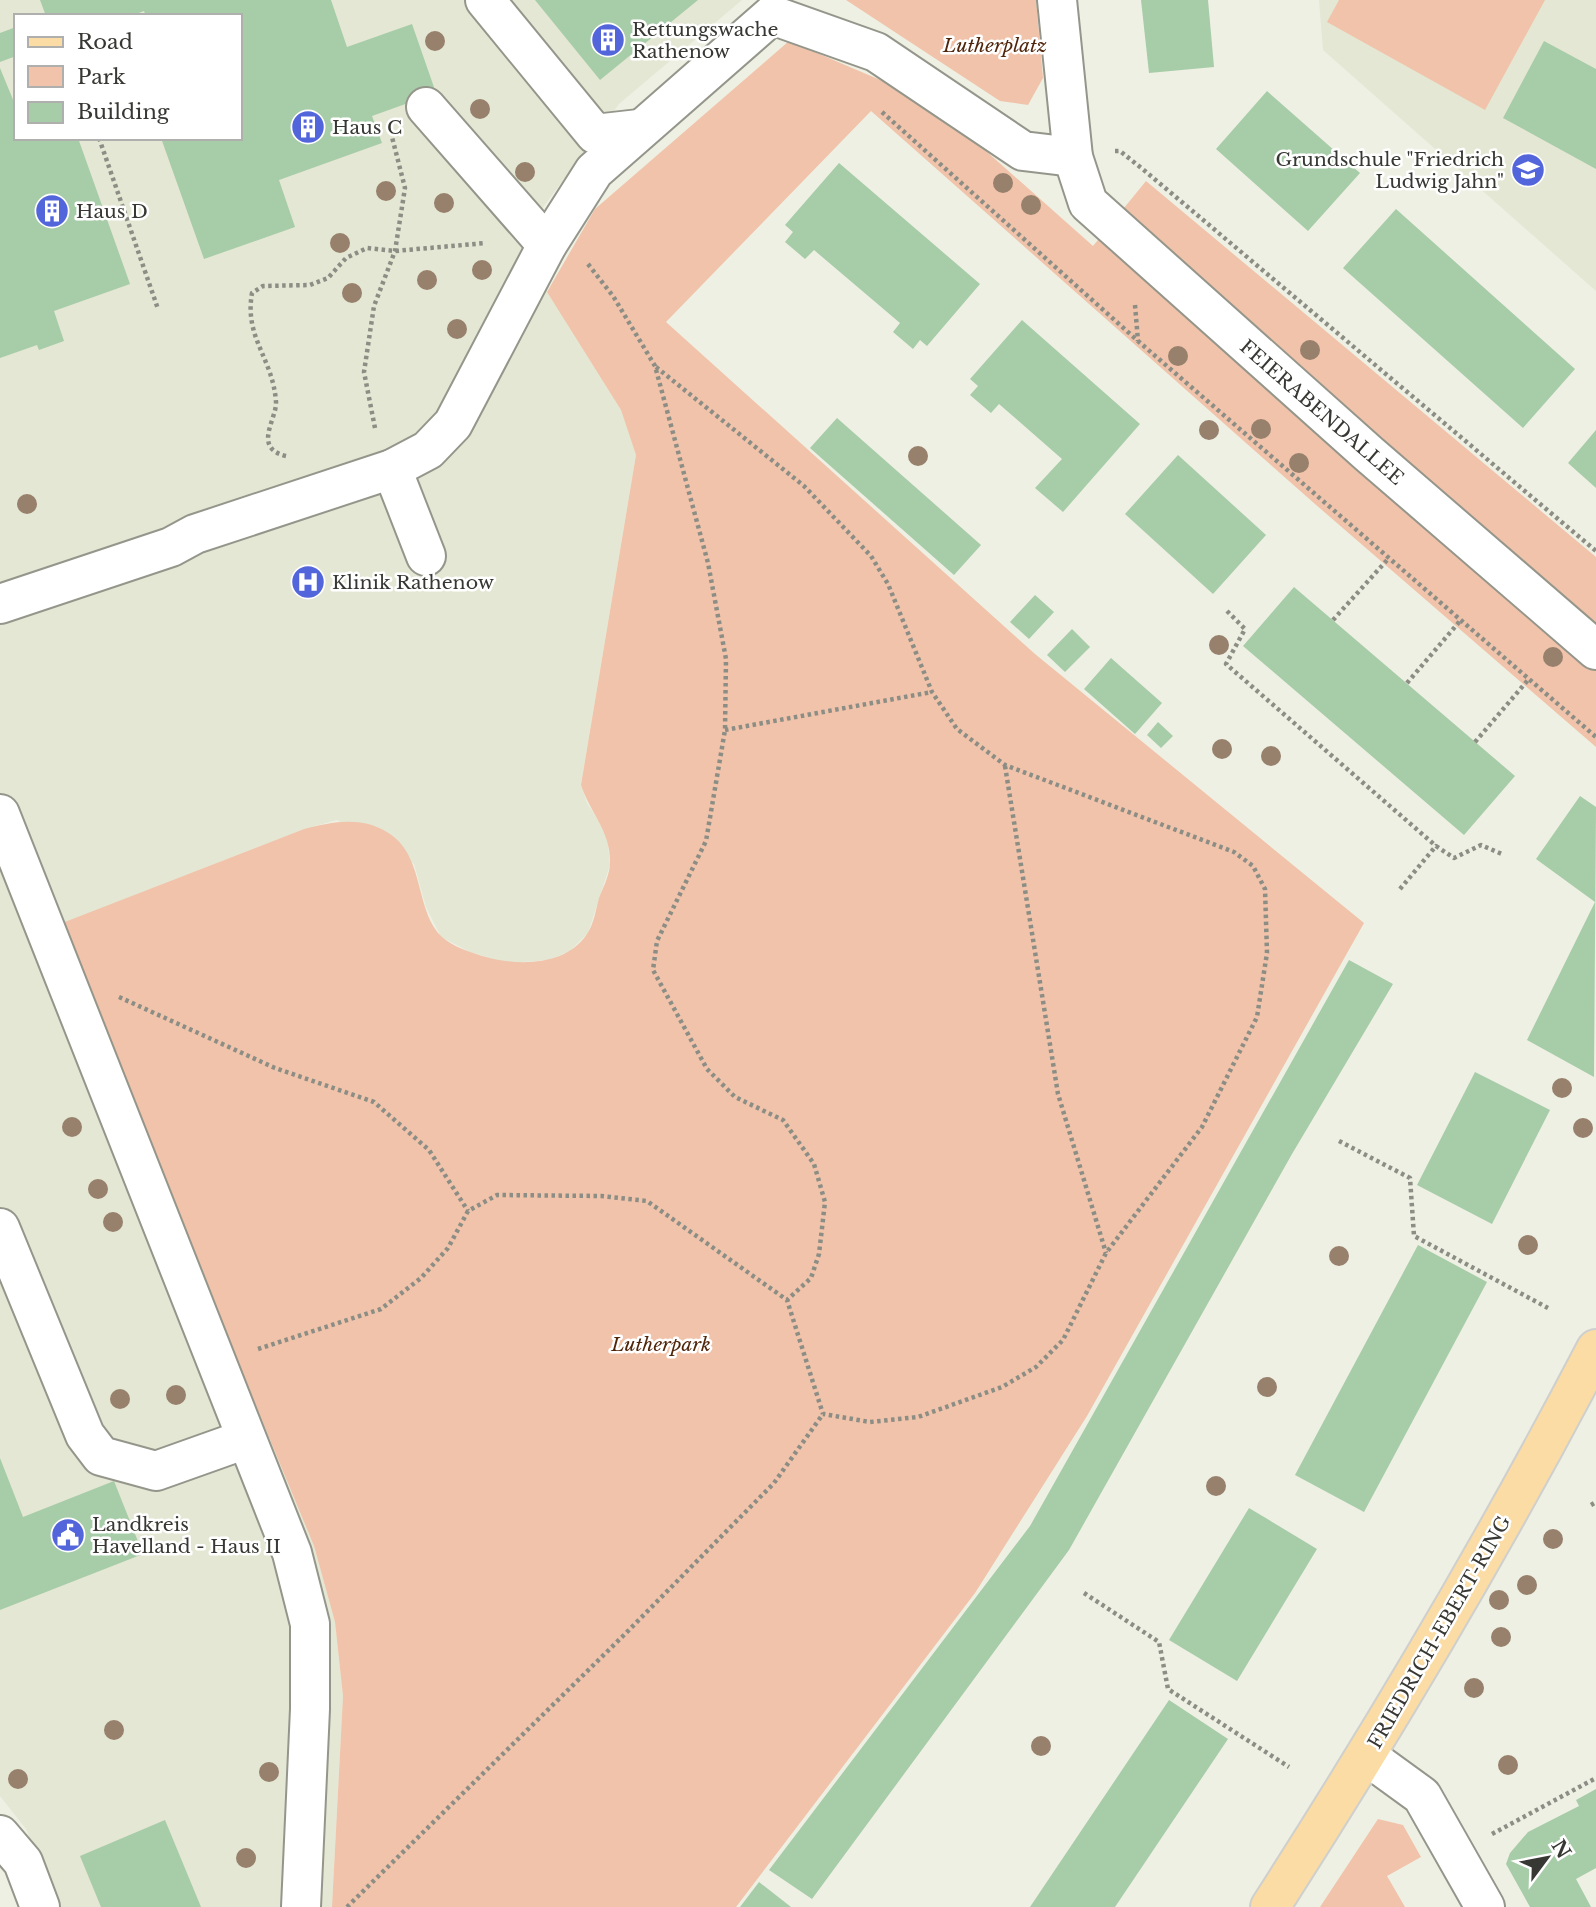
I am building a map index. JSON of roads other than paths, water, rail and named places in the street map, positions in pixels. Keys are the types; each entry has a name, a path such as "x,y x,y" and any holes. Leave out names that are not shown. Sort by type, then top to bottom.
{"main road":[{"name":"FRIEDRICH-EBERT-RING","path":"1270,1907 1367,1756 1449,1620 1596,1349"}],"street":[{"path":"485,0 596,134 639,129"},
{"name":"FEIERABENDALLEE","path":"1058,0 1073,157 1088,203 1369,454 1596,650"},
{"path":"0,604 172,547 195,534 392,469 428,450 453,424 547,245 594,171 772,15 876,52 1023,151 1073,157"},
{"path":"426,107 547,245"},
{"path":"392,469 426,556"},
{"path":"0,814 292,1553 310,1624 310,1709 301,1907"},
{"path":"0,1228 85,1435 102,1456 156,1471 246,1439"},
{"path":"1367,1756 1422,1796 1485,1907"},
{"path":"0,1835 23,1862 40,1907"}],"place":[{"name":"Rettungswache Rathenow","path":"608,40"},
{"name":"Haus C","path":"308,127"},
{"name":"Grundschule \"Friedrich Ludwig Jahn\"","path":"1528,170"},
{"name":"Haus D","path":"52,211"},
{"name":"Klinik Rathenow","path":"308,582"},
{"name":"Landkreis Havelland - Haus II","path":"68,1535"}],"park label":[{"name":"Lutherplatz","path":"995,45"},
{"name":"Lutherpark","path":"661,1344"}]}
